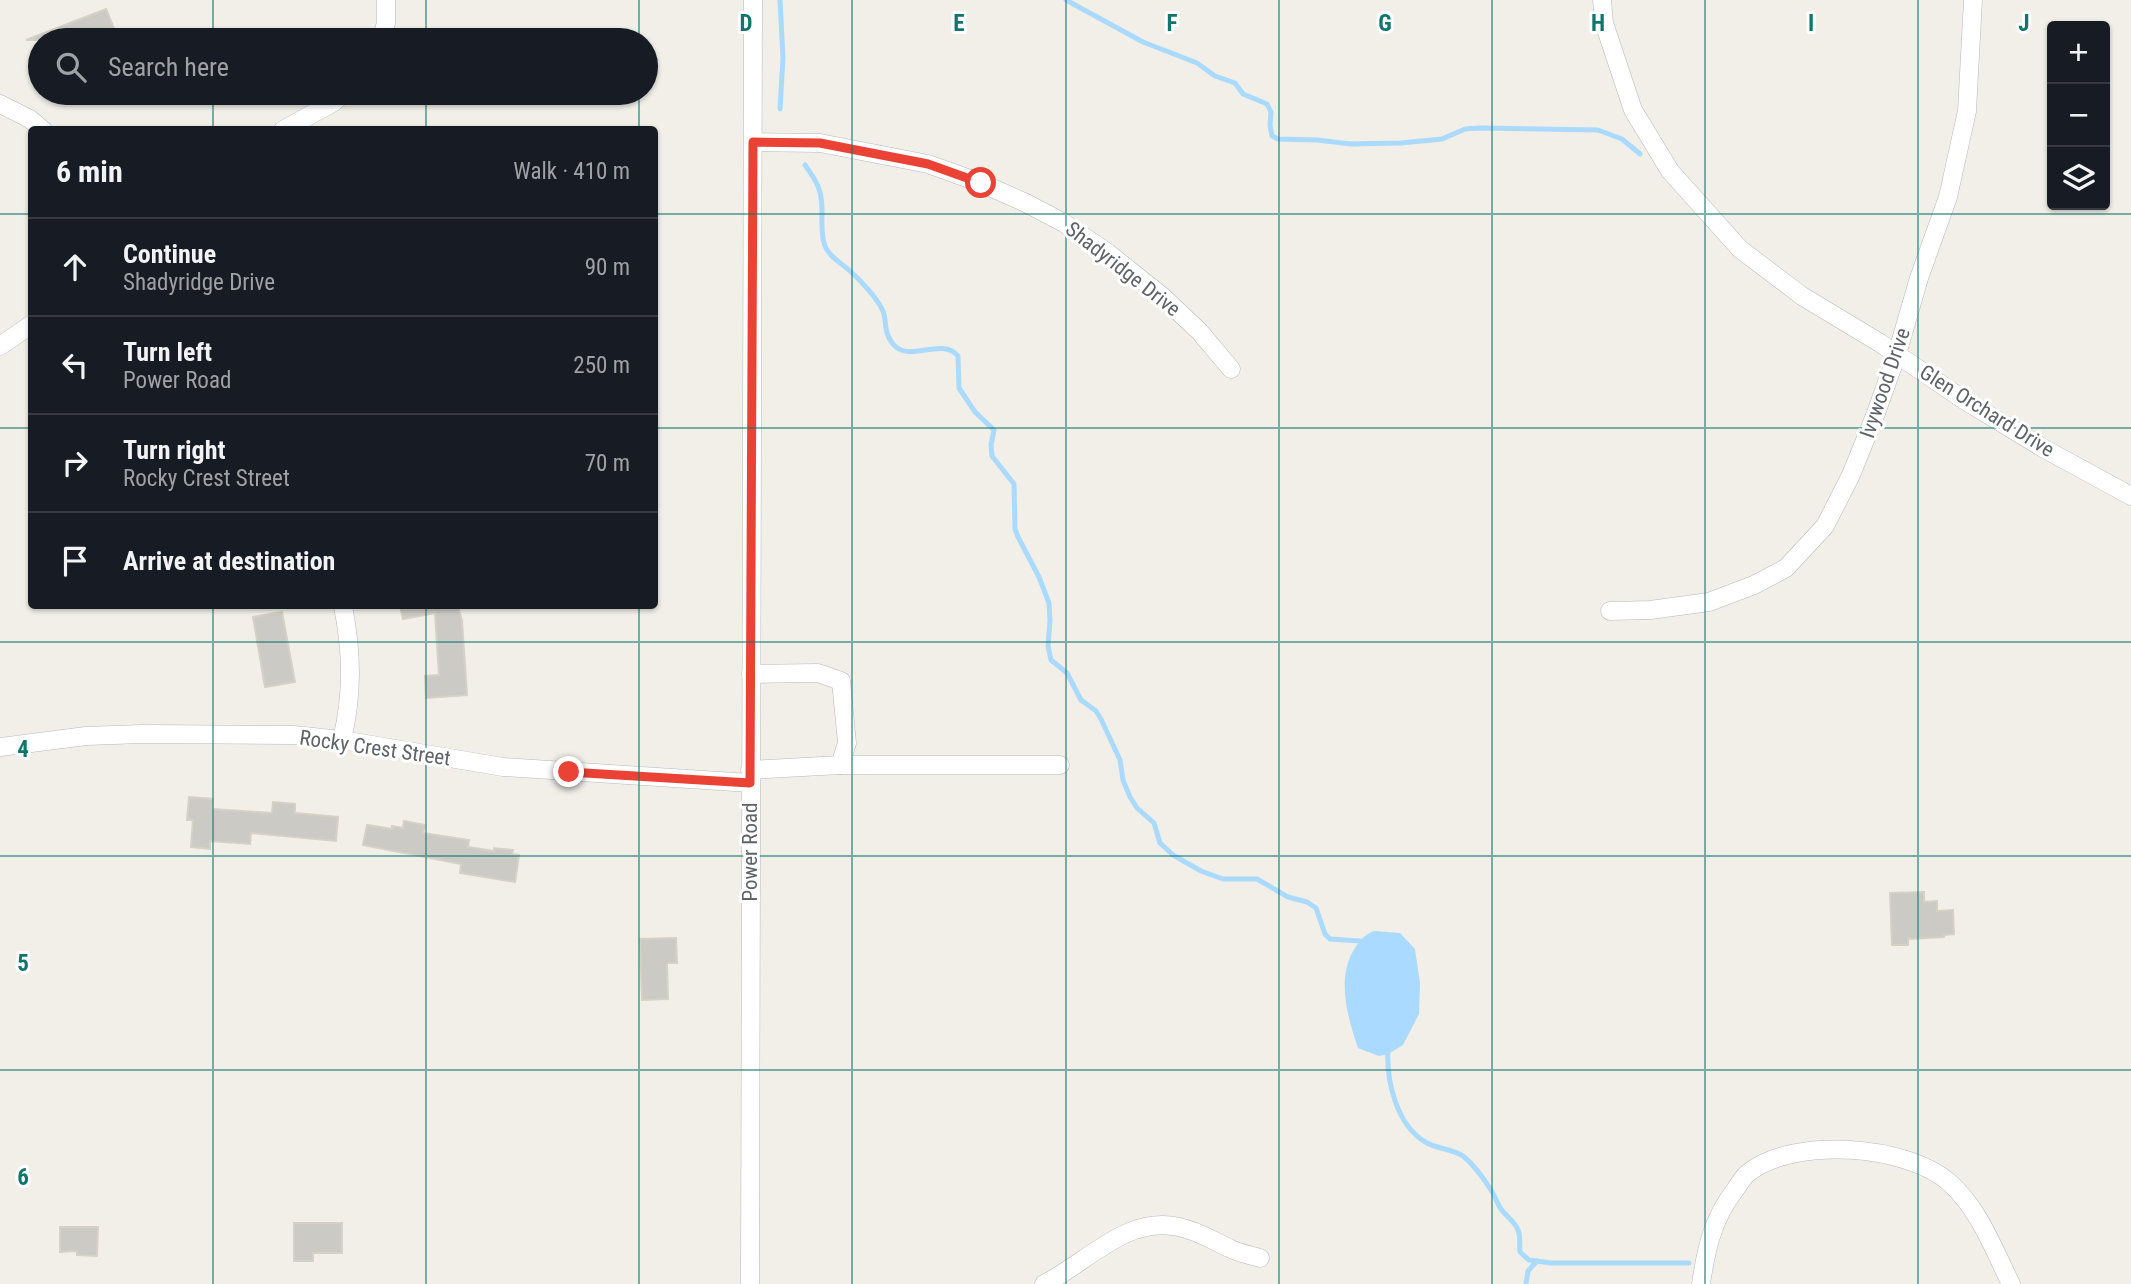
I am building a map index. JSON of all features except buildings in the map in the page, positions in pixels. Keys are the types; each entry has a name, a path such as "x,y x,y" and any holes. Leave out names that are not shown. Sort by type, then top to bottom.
{"street":[{"path":"385,28 386,0"},
{"name":"Power Road","path":"750,1284 753,0"},
{"name":"Glen Orchard Drive","path":"1602,0 1604,23 1633,110 1670,171 1740,249 1802,296 1897,354 1969,404 2131,496"},
{"name":"Ivywood Drive","path":"1610,611 1650,611 1709,602 1754,585 1786,568 1825,526 1851,475 1897,354 1919,278 1948,197 1967,111 1973,0"},
{"path":"0,104 38,126"},
{"path":"290,126 329,105"},
{"name":"Shadyridge Drive","path":"753,142 820,143 928,164 1026,203 1064,223 1108,253 1163,297 1200,332 1231,369"},
{"path":"0,346 28,327"},
{"path":"342,740 349,709 351,674 343,609"},
{"path":"751,674 818,673 841,681 847,743 840,765"},
{"name":"Rocky Crest Street","path":"0,747 86,736 267,734 342,740 503,767 750,776 840,765 1060,765"},
{"path":"1701,1284 1712,1229 1727,1200 1747,1174 1776,1157 1810,1151 1868,1151 1897,1156 1936,1172 1952,1185 1977,1216 2011,1284"},
{"path":"1044,1284 1061,1276 1133,1229 1156,1225 1178,1227 1207,1236 1231,1249 1260,1258"}],"water":[{"path":"1374,931 1400,933 1415,949 1420,983 1419,1014 1403,1045 1379,1056 1358,1048 1345,995 1346,969 1350,957 1362,938"}],"waterway":[{"path":"780,0 783,58 780,109"},
{"path":"1066,0 1143,42 1197,63 1215,76 1235,83 1243,94 1267,104 1271,112 1272,136 1278,139 1351,144 1401,143 1442,139 1465,129 1479,128 1598,130 1622,139 1640,154"},
{"path":"805,165 820,194 822,234 827,250 876,299 884,313 887,335 893,344 908,352 943,348 958,356 959,388 975,412 994,430 992,456 1014,484 1015,529 1049,603 1048,646 1051,660 1067,673 1081,700 1096,711 1101,719 1120,760 1123,780 1130,797 1137,808 1154,823 1160,843 1173,855 1201,871 1223,879 1257,879 1288,897 1307,902 1316,908 1325,934 1330,939 1360,941 1363,945"},
{"path":"1388,1047 1391,1087 1408,1125 1427,1143 1459,1154 1471,1163 1501,1209 1517,1227 1520,1252 1529,1260 1551,1263 1689,1263"},
{"path":"1526,1284 1528,1271 1537,1261"}],"route":[{"path":"569,772 750,783 753,142 820,143 928,164 981,183"}]}
